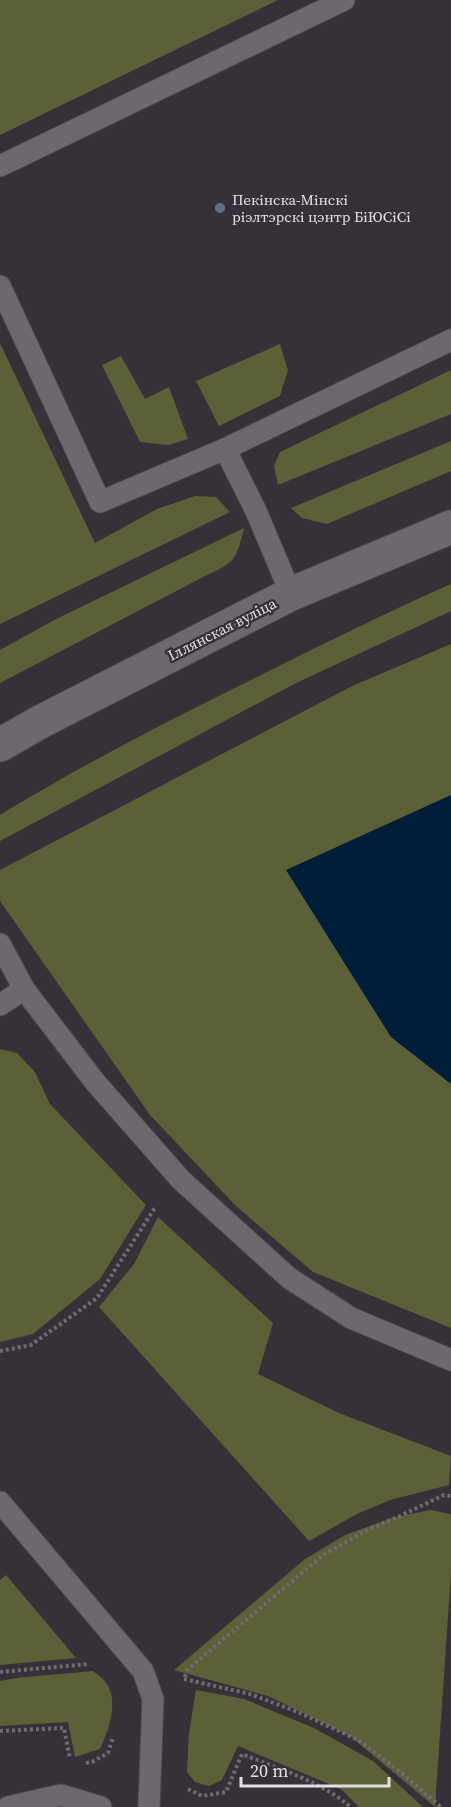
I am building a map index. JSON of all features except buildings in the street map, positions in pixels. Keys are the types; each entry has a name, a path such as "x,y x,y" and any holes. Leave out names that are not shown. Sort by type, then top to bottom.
{"street":[{"name":"Іллянская вуліца","path":"0,745 61,711 291,594 451,527"}],"lane":[{"path":"0,166 344,0"},
{"path":"0,286 100,502 225,449 451,340"},
{"path":"225,449 256,511 291,594"},
{"path":"0,944 24,988 95,1082 181,1180 289,1278 351,1318 451,1360"},
{"path":"0,1005 24,988"},
{"path":"0,1502 143,1671 153,1699 149,1807"},
{"path":"8,1807 61,1795 101,1807"}],"path":[{"path":"0,1351 32,1345 97,1298 158,1203"},
{"path":"182,1690 187,1670 323,1555 369,1529 444,1495 451,1496"},
{"path":"0,1672 99,1663"},
{"path":"185,1679 250,1694 298,1712 358,1740 397,1769 441,1807"},
{"path":"0,1731 64,1728 71,1766"},
{"path":"82,1764 92,1762 108,1753 115,1731"},
{"path":"185,1787 202,1796 226,1792 242,1754 338,1796 351,1807"}],"green space":[{"path":"0,0 278,0 0,135"},
{"path":"0,343 95,543 157,509 195,496 216,497 230,512 0,624"},
{"path":"280,344 288,370 280,396 219,426 196,381"},
{"path":"121,356 145,399 169,387 188,439 168,445 140,442 102,365"},
{"path":"451,370 451,414 278,485 274,466 280,452"},
{"path":"451,441 451,471 327,524 302,518 291,508"},
{"path":"244,528 236,554 223,567 0,683 0,650 56,619"},
{"path":"451,584 451,611 296,683 0,841 0,815 63,778 224,693 353,629"},
{"path":"451,644 451,1328 313,1272 236,1206 150,1115 0,901 0,870 352,686"},
{"path":"0,1049 17,1053 35,1072 50,1104 146,1205 100,1279 33,1334 0,1342"},
{"path":"158,1217 273,1323 258,1374 339,1413 451,1456 449,1485 390,1500 357,1514 309,1541 99,1307 134,1264"},
{"path":"430,1510 451,1514 451,1573 435,1807 350,1736 268,1696 174,1670 305,1559 345,1535 392,1518"},
{"path":"6,1575 76,1658 0,1665 0,1580"},
{"path":"93,1671 107,1684 112,1700 109,1726 100,1749 75,1757 68,1722 0,1726 0,1681"},
{"path":"196,1690 244,1699 314,1728 373,1761 423,1807 359,1807 341,1789 238,1746 222,1780 209,1786 195,1782 187,1772 189,1733"}],"water":[{"path":"451,795 451,1084 391,1037 286,870"}],"place":[{"name":"Пекінска-Мінскі ріэлтэрскі цэнтр БіЮСіСі","path":"220,208"}]}
